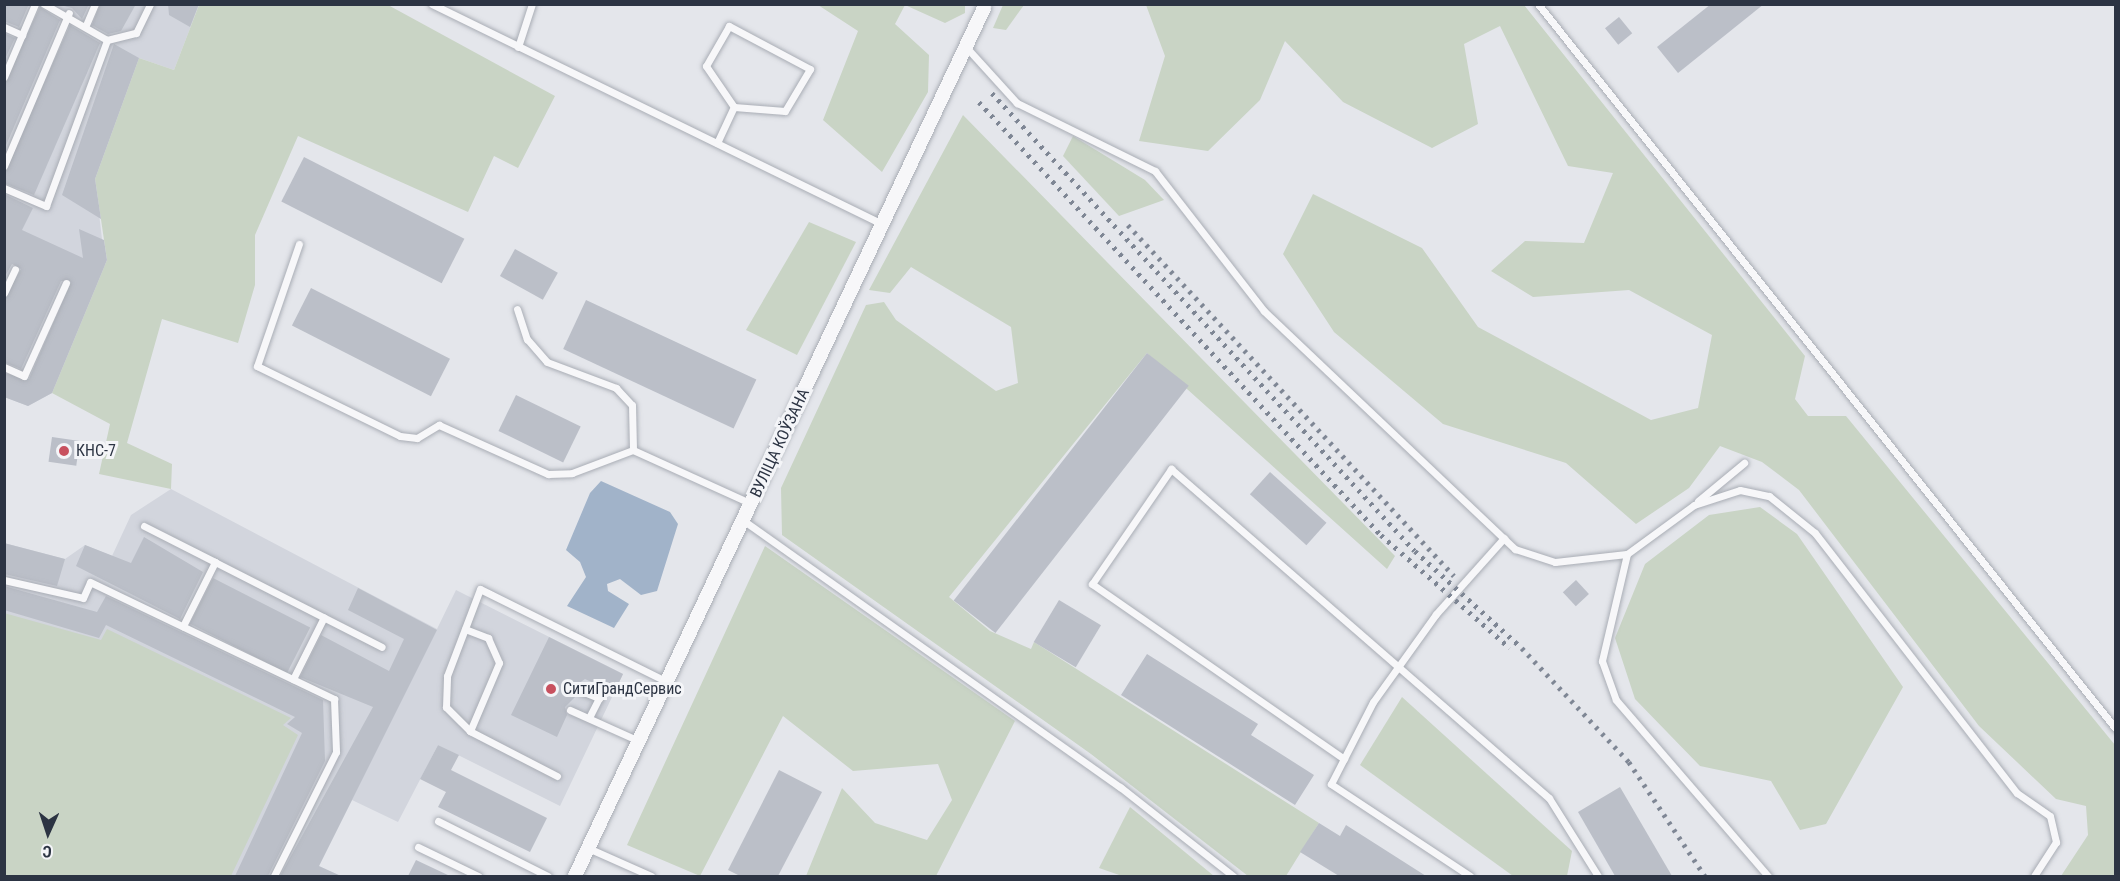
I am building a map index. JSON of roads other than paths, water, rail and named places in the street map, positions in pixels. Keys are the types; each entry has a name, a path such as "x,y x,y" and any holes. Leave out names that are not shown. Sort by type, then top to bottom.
{"street":[{"name":"ВУЛІЦА КОЎЗАНА","path":"574,876 752,504 984,6"}],"lane":[{"path":"4,76 35,4"},
{"path":"44,4 69,14 107,40 136,33 150,4"},
{"path":"86,25 95,4"},
{"path":"432,4 882,224"},
{"path":"518,46 532,4"},
{"path":"1538,4 2115,729"},
{"path":"4,166 69,14"},
{"path":"729,26 810,69 785,111 734,107 706,66 729,26"},
{"path":"4,27 22,35"},
{"path":"4,188 46,206 107,40"},
{"path":"966,47 1017,103 1155,171 1264,311 1515,549 1555,562 1627,554 1694,505 1744,463"},
{"path":"717,143 734,107"},
{"path":"299,244 257,366 400,436 417,438 439,425 548,474 572,473 633,450 653,455 752,504"},
{"path":"4,293 15,269"},
{"path":"4,367 24,375 66,283"},
{"path":"517,309 527,339 547,362 616,388 632,405 633,450"},
{"path":"1344,759 1092,584 1171,469 1397,668 1550,798 1598,876"},
{"path":"1694,505 1740,490 1769,496 1815,533 2017,793 2050,816 2056,842 2034,876"},
{"path":"744,520 1120,787 1233,876"},
{"path":"144,526 382,647"},
{"path":"1470,876 1331,784 1397,668 1504,538"},
{"path":"1627,554 1602,661 1616,700 1768,876"},
{"path":"183,626 215,562"},
{"path":"4,580 82,598 90,582 334,699 336,752 274,876"},
{"path":"557,776 470,731 454,719 445,696 465,629 480,589 667,682"},
{"path":"293,679 324,617"},
{"path":"465,629 488,638 500,663 470,731"},
{"path":"579,690 599,698 589,718"},
{"path":"570,710 639,741"},
{"path":"438,821 548,876"},
{"path":"418,847 478,876"},
{"path":"588,848 651,876"}],"water":[{"path":"601,481 670,512 678,524 657,591 641,595 620,579 607,584 608,591 629,604 614,628 567,606 586,577 580,562 566,550 590,493"}],"railway":[{"path":"992,93 1415,551 1522,648 1629,762 1705,876"},
{"path":"979,102 1381,535 1510,648"},
{"path":"1128,225 1454,576"}],"place":[{"name":"КНС-7","path":"64,451"},
{"name":"СитиГрандСервис","path":"551,689"}]}
